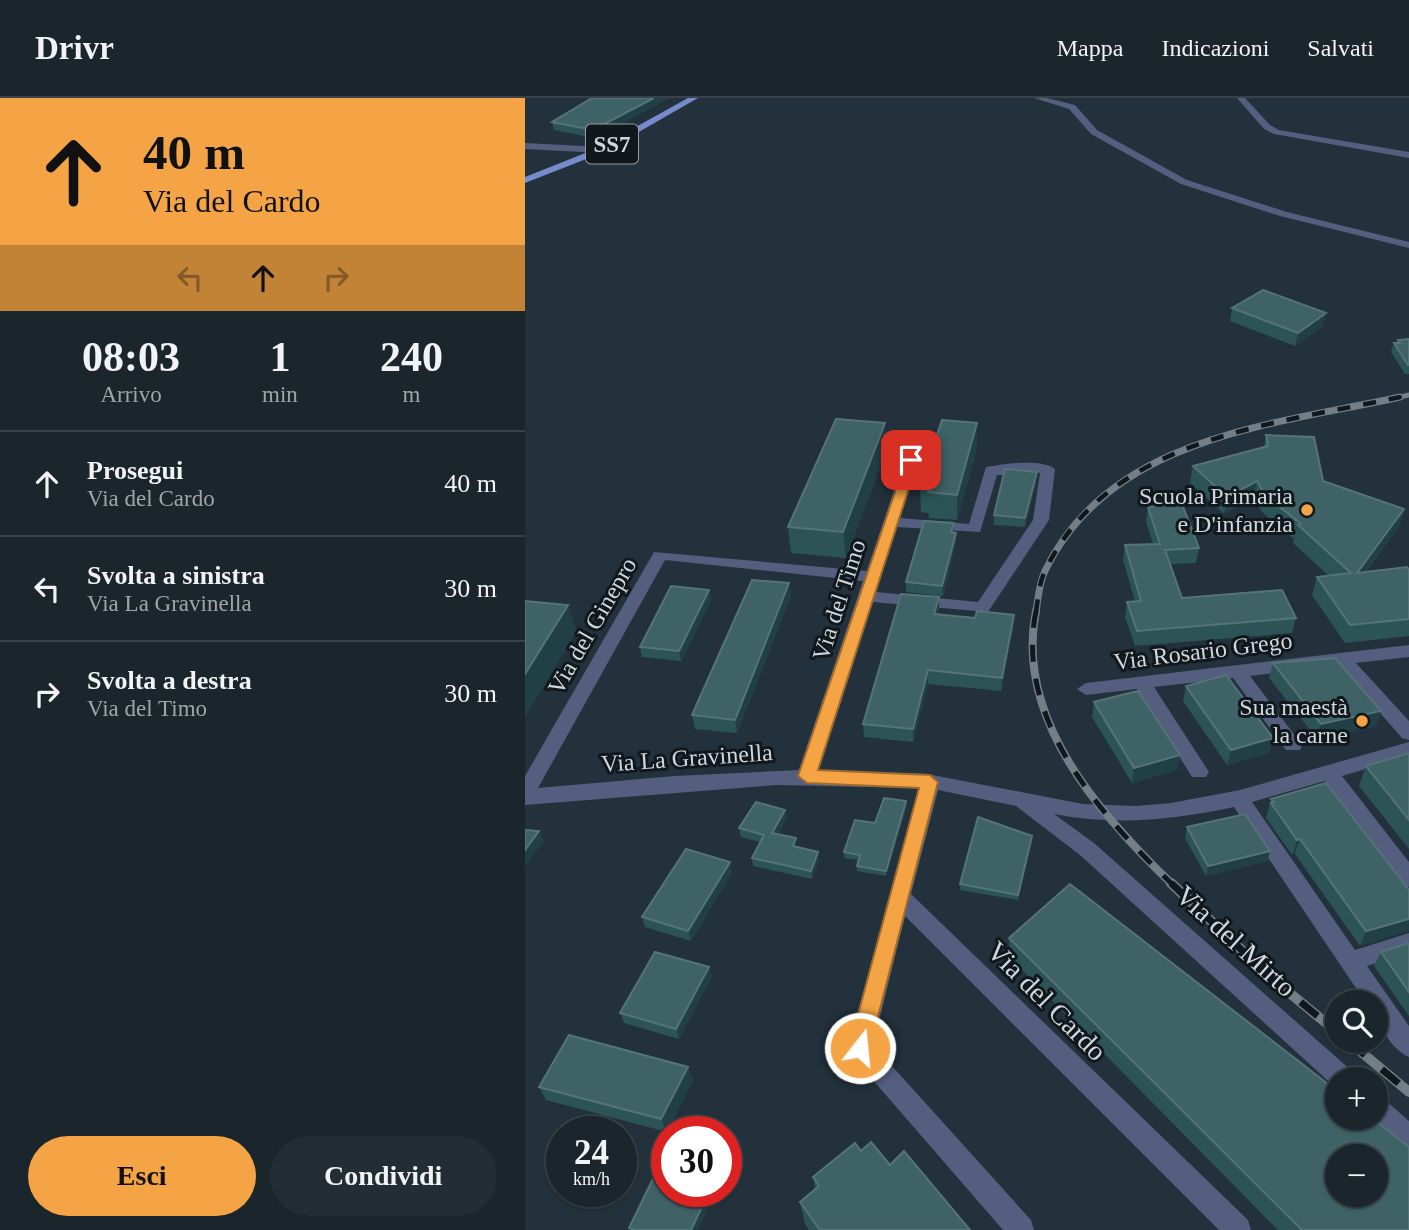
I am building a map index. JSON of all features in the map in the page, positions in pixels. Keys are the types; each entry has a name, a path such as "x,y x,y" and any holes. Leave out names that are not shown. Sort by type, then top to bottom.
{"main road":[{"name":"SS7","path":"525,180 601,150 694,98"}],"street":[{"path":"1038,98 1072,107 1094,132 1184,182 1285,214 1409,245"},
{"path":"1241,98 1267,127 1277,132 1409,155"},
{"path":"525,146 601,150"},
{"name":"Via del Timo","path":"807,776 918,440"},
{"path":"866,596 982,608 1041,520 1048,469 1012,467 1007,471 991,470 975,529 891,522"},
{"name":"Via del Ginepro","path":"525,795 660,555 873,577"},
{"name":"Via Rosario Grego","path":"1086,689 1409,651"},
{"path":"1342,659 1409,733"},
{"path":"1237,671 1293,746"},
{"path":"1142,683 1199,772"},
{"path":"1019,800 1090,813 1134,815 1179,811 1409,749"},
{"path":"1328,771 1409,878"},
{"name":"Via La Gravinella","path":"525,795 723,779 807,776 930,782 1019,800 1087,849"},
{"path":"930,782 860,1048 1020,1230"},
{"path":"1238,797 1409,1046"},
{"name":"Via del Mirto","path":"1087,849 1330,1067"},
{"name":"Via del Cardo","path":"901,898 1238,1230"},
{"path":"1350,961 1409,943"},
{"path":"1388,1119 1409,1137"}],"building":[{"path":"592,98 654,98 593,130 552,122"},
{"path":"1263,290 1326,313 1298,333 1232,308"},
{"path":"1409,339 1409,365 1408,365 1394,343"},
{"path":"836,419 885,423 843,532 788,527"},
{"path":"942,420 977,423 957,495 928,492 929,487 920,486"},
{"path":"1266,435 1314,437 1323,481 1404,509 1357,573 1407,567 1409,619 1350,625 1317,577 1351,573 1298,525 1301,524 1265,495 1257,481 1227,497 1193,466 1268,446"},
{"path":"1005,469 1037,472 1025,518 994,515"},
{"path":"1182,504 1199,548 1165,550 1182,598 1282,590 1296,618 1137,631 1127,602 1141,601 1125,545 1160,544 1148,507"},
{"path":"924,521 954,523 951,532 956,533 942,586 906,582"},
{"path":"752,580 789,583 735,720 692,715"},
{"path":"671,586 709,590 679,651 640,647"},
{"path":"901,594 939,597 934,614 975,618 977,611 1014,615 1002,678 928,670 913,729 863,724"},
{"path":"525,601 568,605 525,674"},
{"path":"1335,658 1381,711 1321,724 1273,663"},
{"path":"1226,675 1273,738 1231,750 1186,686"},
{"path":"1138,691 1180,755 1134,768 1094,702"},
{"path":"1409,753 1409,820 1366,766"},
{"path":"1326,783 1409,890 1409,919 1366,931 1271,803 1274,802 1271,799"},
{"path":"884,798 906,801 886,871 857,866 860,855 844,852 855,820 875,823"},
{"path":"756,802 785,810 772,833 796,838 793,846 818,852 811,871 752,858 764,835 739,828"},
{"path":"1245,814 1270,851 1208,866 1187,827"},
{"path":"978,817 1032,836 1018,895 960,884"},
{"path":"525,830 539,831 525,850"},
{"path":"686,849 730,862 688,931 642,917"},
{"path":"1070,884 1325,1082 1325,1130 1387,1130 1409,1147 1409,1230 1302,1230 1009,938"},
{"path":"1409,943 1409,992 1381,952"},
{"path":"655,952 709,967 676,1029 620,1013"},
{"path":"569,1035 688,1067 663,1116 651,1116 539,1087"},
{"path":"871,1142 890,1165 904,1151 970,1230 820,1230 800,1202 819,1186 813,1177 855,1143 861,1151"},
{"path":"651,1183 651,1207 702,1207 691,1230 629,1228"}],"railway":[{"path":"1392,399 1409,395"},
{"path":"1036,612 1045,571 1073,526 1109,491 1152,464 1199,444 1248,429 1400,397"},
{"path":"1036,611 1033,651 1038,690 1051,727 1069,763 1092,796 1118,828 1171,883"},
{"path":"1171,883 1269,976 1325,1022"},
{"path":"1362,1053 1409,1092"}],"place":[{"name":"Scuola Primaria e D'infanzia","path":"1307,510"},
{"name":"Sua maestà la carne","path":"1362,721"}],"route":[{"path":"860,1048 930,782 807,776 911,460"}]}
